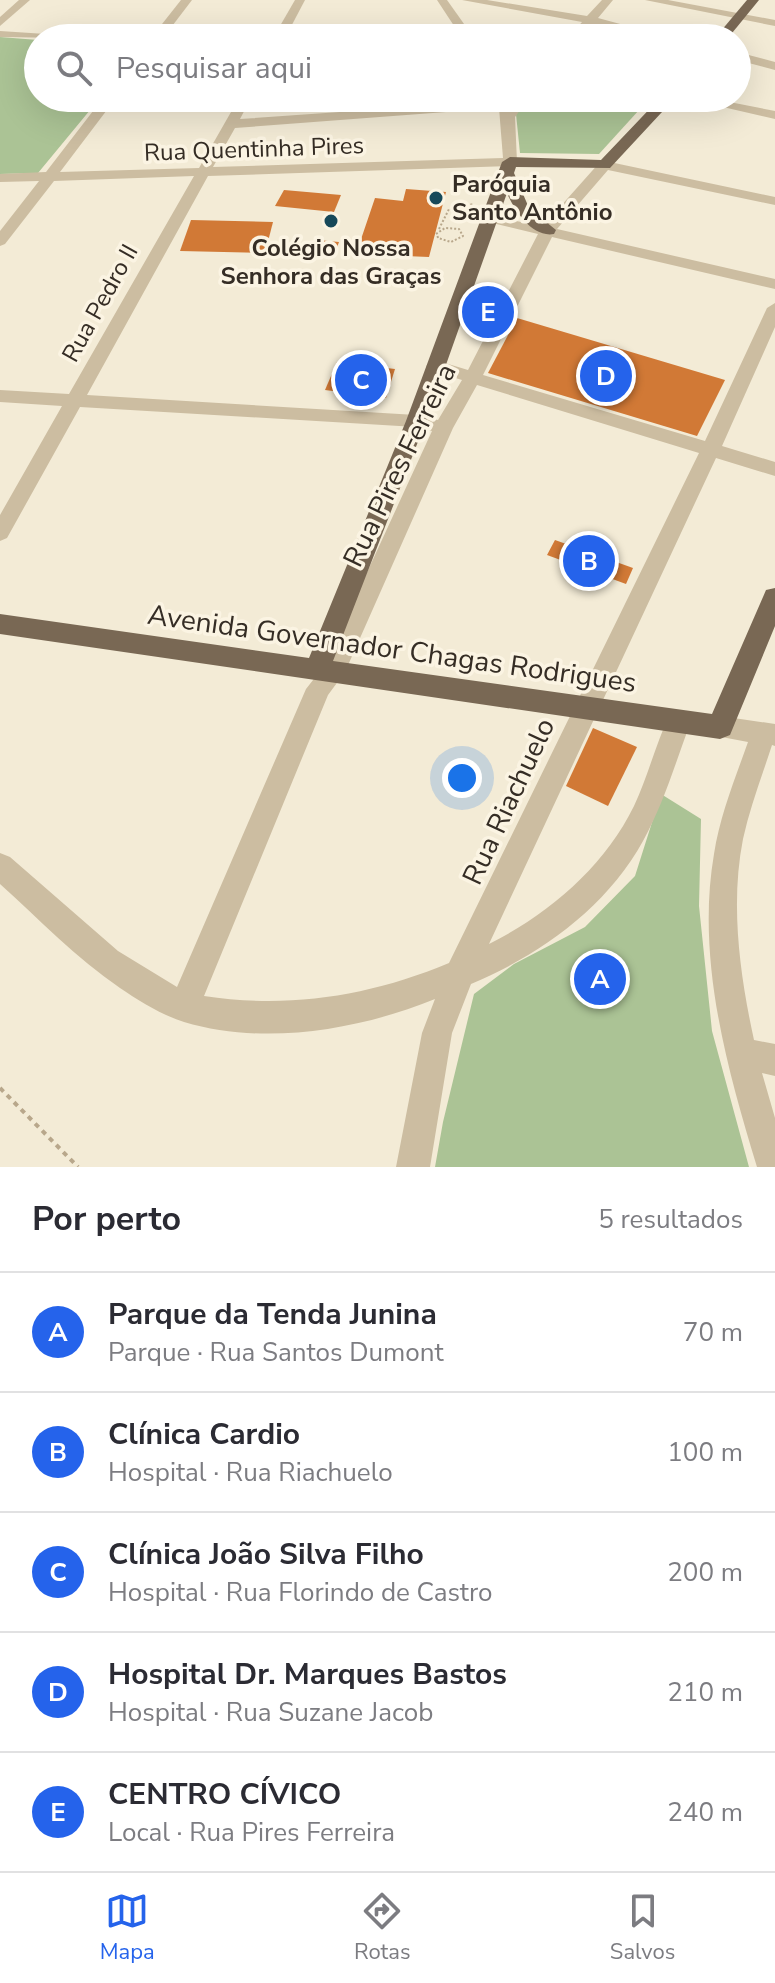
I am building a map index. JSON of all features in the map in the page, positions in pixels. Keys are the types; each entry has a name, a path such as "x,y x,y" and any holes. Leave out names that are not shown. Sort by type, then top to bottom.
{"main road":[{"path":"734,24 753,0"},
{"name":"Rua Pires Ferreira","path":"605,165 655,112"},
{"path":"508,168 605,165"},
{"path":"323,677 508,168"},
{"path":"508,168 522,210 548,230"},
{"path":"720,727 775,597"},
{"name":"Avenida Governador Chagas Rodrigues","path":"0,624 323,677 720,727"}],"street":[{"path":"1,22 25,0"},
{"path":"168,24 187,0"},
{"path":"287,24 300,0"},
{"path":"442,0 458,24"},
{"path":"467,0 607,24"},
{"path":"586,24 608,0"},
{"path":"650,0 775,23"},
{"path":"0,34 24,36"},
{"path":"751,60 775,66"},
{"path":"751,110 775,115"},
{"path":"0,241 99,112"},
{"name":"Rua Pedro II","path":"0,533 237,112"},
{"path":"230,124 413,112"},
{"path":"505,112 508,168"},
{"path":"605,165 775,201"},
{"name":"Rua Pires Ferreira","path":"184,1007 323,677 443,428 473,377 548,230 605,165"},
{"name":"Rua Quentinha Pires","path":"0,178 508,168"},
{"path":"489,218 775,284"},
{"name":"Rua Riachuelo","path":"413,1167 437,1033 460,973 711,449 775,308"},
{"path":"435,366 775,469"},
{"path":"0,396 416,421 443,428"},
{"path":"0,866 131,979 184,1007 234,1016 307,1018 374,1003 460,973 545,927 611,865 628,844 679,721"},
{"name":"Avenida Governador Chagas Rodrigues","path":"720,727 769,734"},
{"path":"769,734 731,839 725,873 725,956 739,1053 774,1167"},
{"path":"739,1053 775,1060"}],"path":[{"path":"437,232 453,227 459,229 463,236 451,242 438,238 437,232 449,209 470,210 472,202"},
{"path":"0,1088 78,1167"}],"green space":[{"path":"0,37 24,39 24,112 88,112 38,173 0,174"},
{"path":"637,112 599,154 520,153 516,114"},
{"path":"661,794 701,819 699,906 712,1031 749,1167 435,1167 474,994 514,964 585,927 635,876"}],"building":[{"path":"406,189 446,192 429,257 356,254 375,198 403,201"},
{"path":"284,190 341,195 334,212 275,206"},
{"path":"191,220 273,222 265,253 180,251"},
{"path":"317,240 339,242 333,258 311,256"},
{"path":"517,318 725,380 697,436 488,373"},
{"path":"337,362 395,369 386,398 325,390"},
{"path":"555,540 633,568 626,584 547,555"},
{"path":"593,728 637,747 608,806 566,786"}],"place":[{"name":"Paróquia Santo Antônio","path":"436,198"},
{"name":"Colégio Nossa Senhora das Graças","path":"331,221"},
{"name":"CENTRO CÍVICO","path":"488,312"},
{"name":"Hospital Dr. Marques Bastos","path":"606,376"},
{"name":"Clínica João Silva Filho","path":"361,380"},
{"name":"Clínica Cardio","path":"589,561"},
{"name":"Parque da Tenda Junina","path":"600,979"}]}
